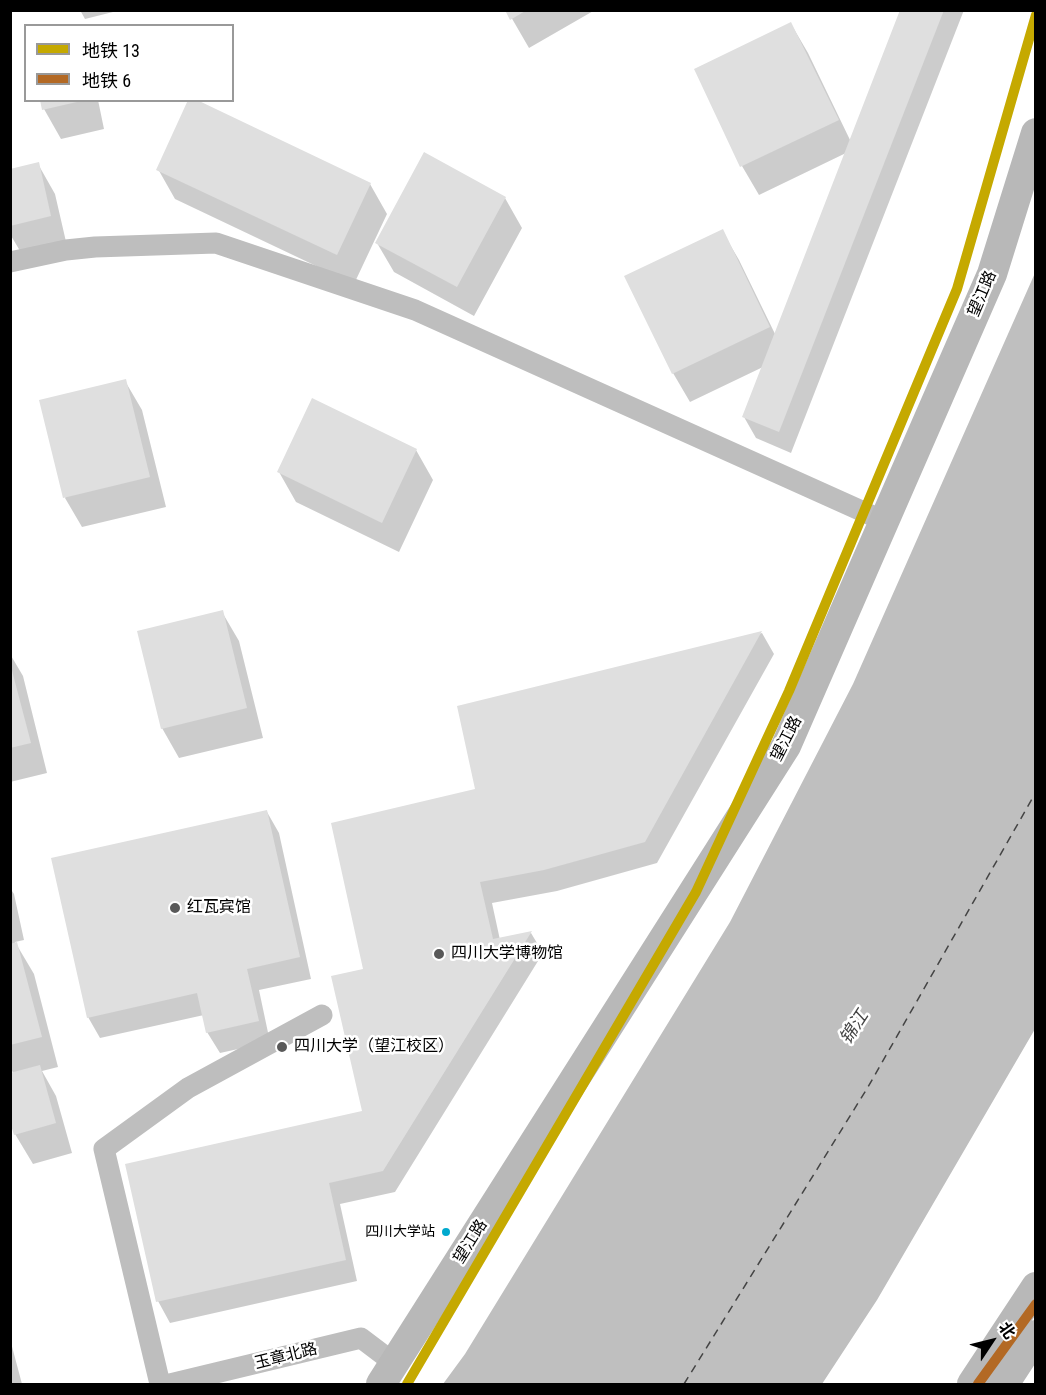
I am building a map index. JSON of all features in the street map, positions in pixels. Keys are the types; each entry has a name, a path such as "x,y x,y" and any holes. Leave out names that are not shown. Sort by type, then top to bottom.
{"street":[{"name":"望江路","path":"388,1374 786,746 992,274 1035,133"},
{"path":"10,262 66,250 94,247 216,243 415,310 884,521"},
{"path":"160,1384 104,1149 188,1088 322,1015"},
{"path":"972,1384 1035,1287"},
{"path":"1004,1384 1035,1335"},
{"name":"玉章北路","path":"170,1384 361,1338 388,1374"}],"water":[{"name":"锦江","path":"1035,273 1035,1029 877,1300 822,1384 443,1384 465,1354 730,922 853,684"}],"building":[{"path":"505,10 527,10 510,20"},
{"path":"900,10 944,10 779,432 742,417"},
{"path":"791,22 839,120 740,167 694,69"},
{"path":"40,102 77,102 42,110"},
{"path":"187,102 201,102 371,183 337,255 156,170"},
{"path":"424,152 506,197 457,287 375,243"},
{"path":"39,162 51,216 10,226 10,169"},
{"path":"723,229 770,327 672,374 624,276"},
{"path":"126,379 150,477 63,498 39,400"},
{"path":"312,398 417,449 382,523 277,472"},
{"path":"223,610 247,708 161,729 137,631"},
{"name":"四川大学博物馆","path":"762,631 645,842 544,870 480,882 493,939 532,931 383,1171 329,1183 346,1260 156,1302 125,1164 362,1111 331,976 363,969 331,823 475,789 457,706"},
{"path":"10,663 31,743 10,748"},
{"name":"红瓦宾馆","path":"267,810 300,957 247,969 259,1021 206,1033 197,993 87,1018 51,858"},
{"path":"17,942 42,1037 10,1045 10,944"},
{"path":"40,1065 56,1123 14,1135 10,1122 10,1073"}],"ferry route":[{"path":"684,1384 868,1087 1036,792"}],"metro line":[{"name":"13","path":"407,1384 696,892 789,691 957,289 1036,15"},
{"name":"6","path":"978,1384 1036,1304"}],"place":[{"name":"红瓦宾馆","path":"175,908"},
{"name":"四川大学博物馆","path":"439,954"},
{"name":"四川大学（望江校区）","path":"282,1047"},
{"name":"四川大学站","path":"446,1232"}]}
